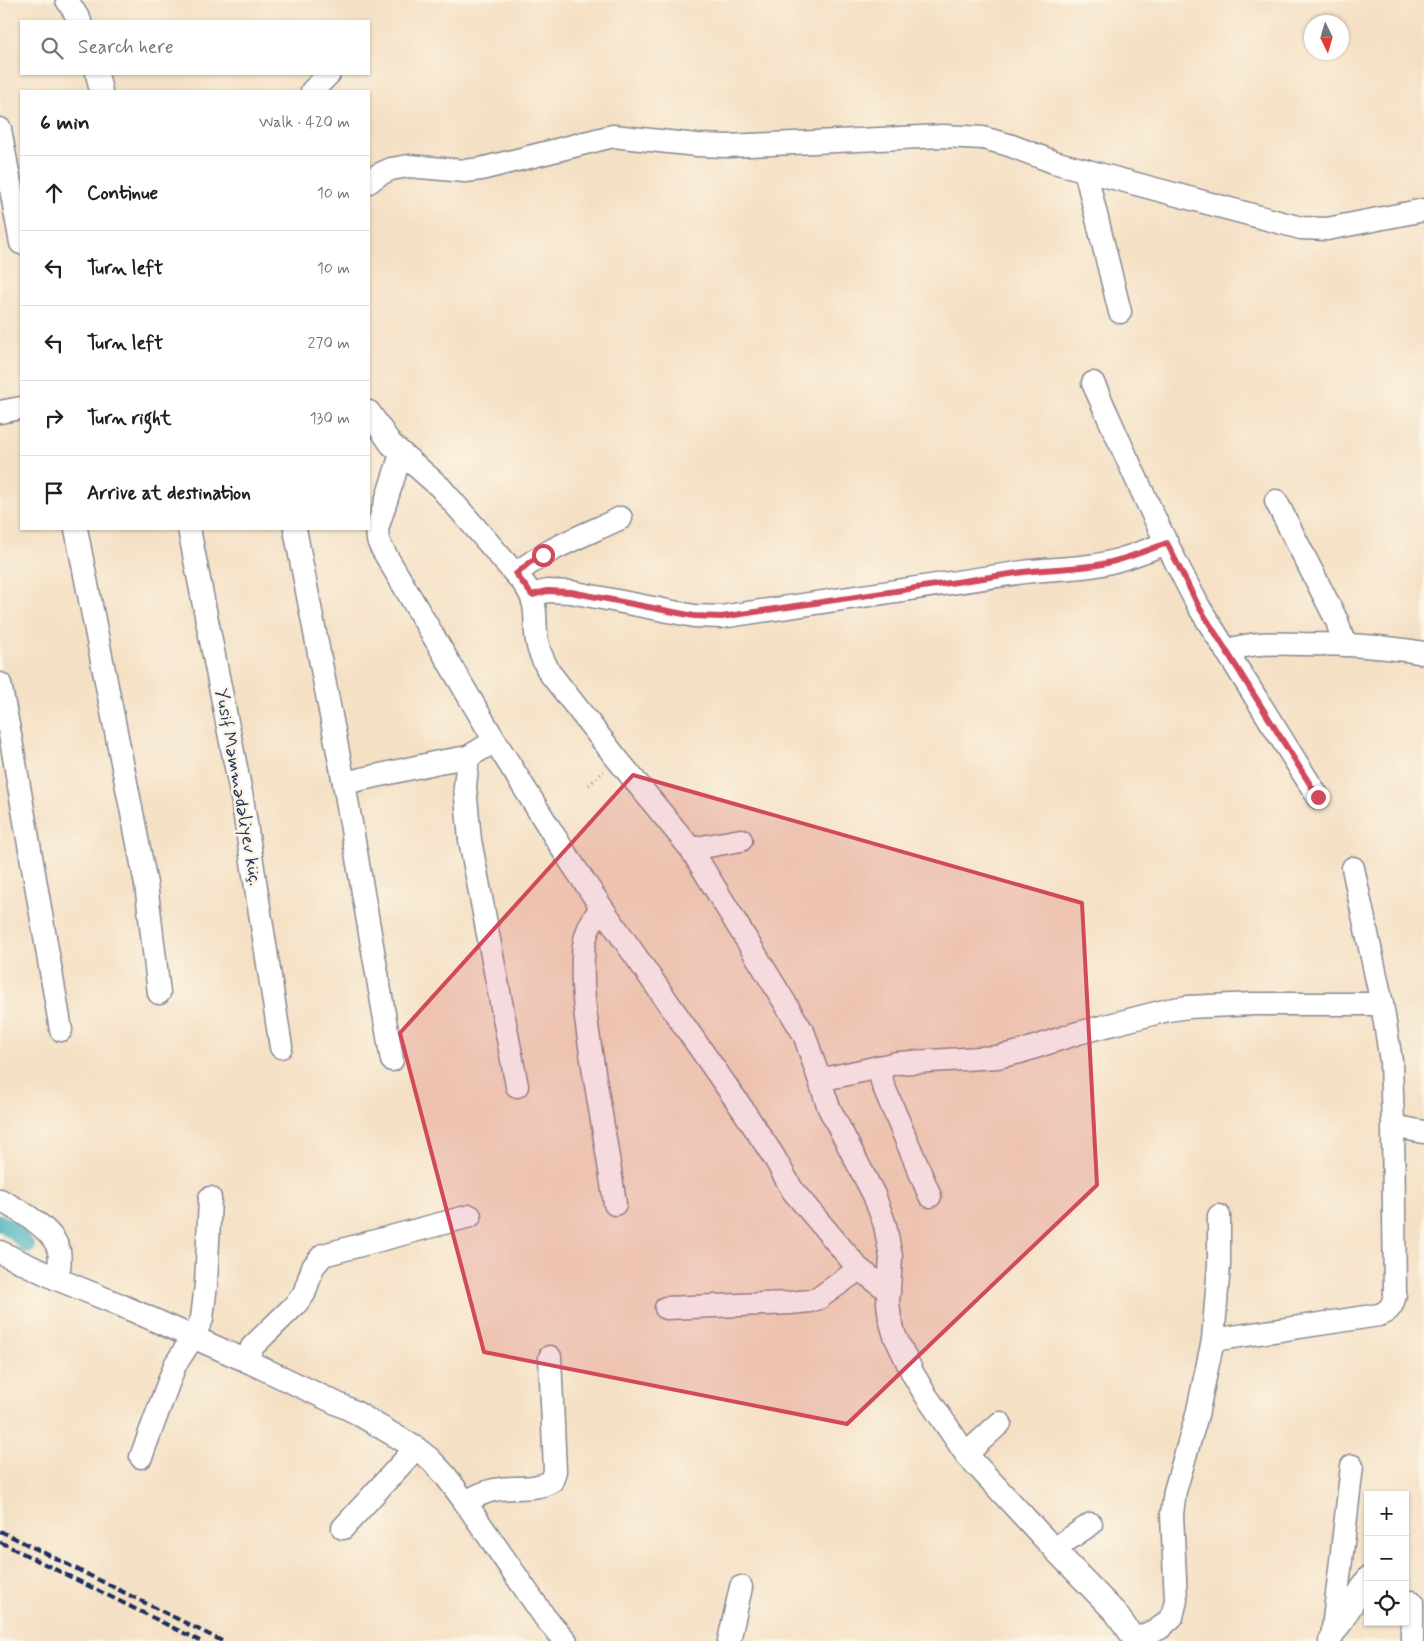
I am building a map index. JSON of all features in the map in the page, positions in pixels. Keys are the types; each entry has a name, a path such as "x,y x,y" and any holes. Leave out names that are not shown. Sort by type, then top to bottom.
{"street":[{"path":"67,0 79,20"},
{"path":"97,75 101,90"},
{"path":"313,90 328,75"},
{"path":"0,130 20,238"},
{"path":"370,181 391,169 409,166 465,171 613,136 697,146 943,136 983,138 1009,145 1054,162 1300,228 1327,229 1424,210"},
{"path":"1085,170 1120,312"},
{"path":"1093,383 1146,500 1199,607 1318,797"},
{"path":"0,412 20,408"},
{"path":"370,414 384,435 450,498 532,595 535,606 538,646 549,672 691,849 804,1034 829,1108 874,1195 885,1226 890,1257 888,1303 890,1319 895,1336 913,1374 966,1454 1115,1612 1135,1641 1160,1628 1172,1617 1176,1600 1172,1514 1175,1490 1197,1415 1213,1340 1219,1265 1219,1216"},
{"path":"402,454 376,529 378,540 495,742 602,908 774,1157 794,1191 858,1269 889,1291"},
{"path":"1276,501 1337,621 1344,644"},
{"path":"516,574 529,563 543,555 621,518"},
{"path":"76,530 146,884 159,993"},
{"name":"Yusif Məmmədəliyev küç.","path":"189,530 242,798 280,1046"},
{"path":"295,530 344,783 392,1060"},
{"path":"532,595 547,591 571,592 694,616 721,617 1051,568 1090,566 1115,562 1167,543"},
{"path":"1226,651 1240,646 1260,643 1344,644 1424,653"},
{"path":"0,684 60,1030"},
{"path":"344,783 468,757 495,742"},
{"path":"468,757 465,787 470,840 517,1086"},
{"path":"691,849 741,840"},
{"path":"1213,1340 1380,1315 1388,1312 1393,1304 1395,1294 1391,1061 1382,1004 1352,868"},
{"path":"602,908 595,915 588,929 585,942 583,955 584,993 586,1024 615,1204"},
{"path":"820,1080 896,1063 973,1059 1012,1054 1078,1033 1168,1010 1188,1007 1254,1004 1382,1004"},
{"path":"878,1067 883,1086 930,1196"},
{"path":"1393,1126 1424,1132"},
{"path":"141,1457 175,1365 193,1337 202,1318 206,1284 210,1198"},
{"path":"0,1200 37,1223 50,1235 59,1250 57,1279"},
{"path":"247,1361 252,1347 304,1294 313,1267 323,1256 470,1216"},
{"path":"0,1252 57,1279 247,1361 355,1412 416,1448 430,1459 465,1502 546,1619 566,1641"},
{"path":"666,1308 810,1301 827,1293 858,1269"},
{"path":"465,1502 483,1492 496,1489 544,1486 552,1481 555,1472 550,1357"},
{"path":"966,1454 1000,1423"},
{"path":"343,1528 416,1448"},
{"path":"1331,1639 1352,1466"},
{"path":"1054,1549 1091,1524"},
{"path":"1331,1639 1366,1581"},
{"path":"729,1641 741,1587"},
{"path":"1412,1602 1412,1641"}],"highlighted area":[{"path":"633,775 1082,903 1097,1185 847,1424 484,1352 400,1033"}],"waterway":[{"path":"0,1222 16,1233 27,1246"}],"railway":[{"path":"0,1531 222,1641"},
{"path":"0,1542 200,1641"}],"route":[{"path":"543,555 529,563 516,574 532,595 547,591 571,592 694,616 721,617 1051,568 1090,566 1115,562 1167,543 1199,607 1318,797"}]}
